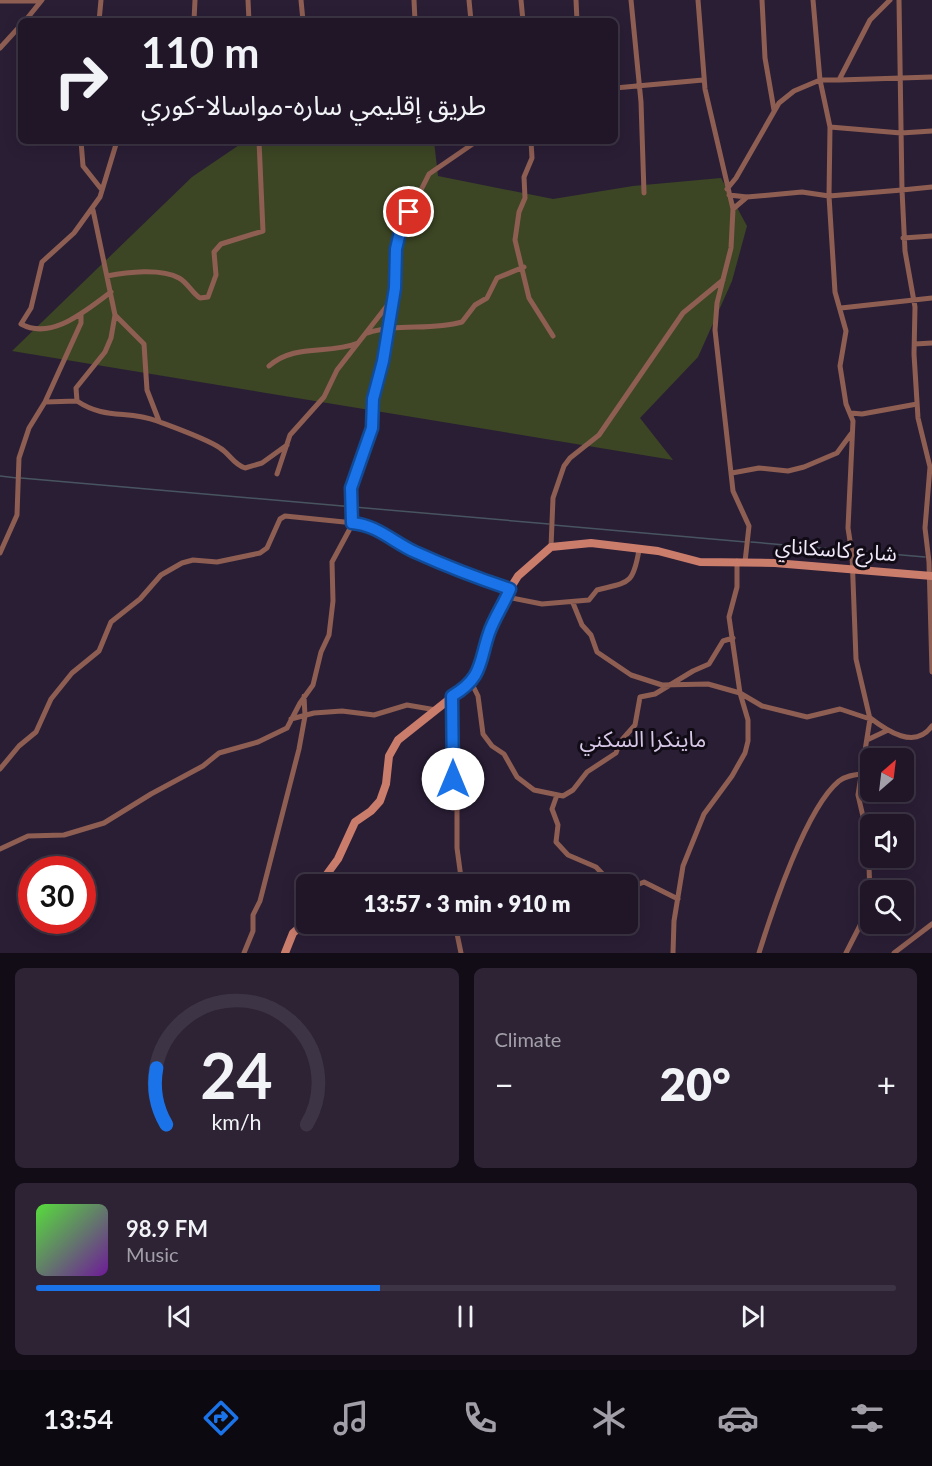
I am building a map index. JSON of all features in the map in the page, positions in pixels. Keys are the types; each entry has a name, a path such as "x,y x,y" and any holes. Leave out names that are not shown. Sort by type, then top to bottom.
{"street":[{"path":"0,1 41,0"},
{"path":"27,18 41,0"},
{"path":"99,18 101,0"},
{"path":"194,18 195,0"},
{"path":"248,0 249,18"},
{"path":"301,0 303,18"},
{"path":"414,0 415,18"},
{"path":"469,0 471,18"},
{"path":"521,0 523,18"},
{"path":"576,0 577,18"},
{"path":"631,0 639,86 644,193"},
{"path":"673,953 683,866 704,814 723,790 745,753 749,729 740,693 729,617 749,526 735,500 715,330 731,248 733,209 704,80 698,0"},
{"path":"762,0 765,58 774,110"},
{"path":"813,0 820,80 830,127 829,196 835,292 841,308 846,340 840,366 846,404 853,421 848,528 856,659 869,718 866,748"},
{"path":"839,80 870,20 890,0"},
{"path":"898,0 903,238 914,301 918,418 930,453 925,528 931,576 932,672"},
{"path":"0,48 18,28"},
{"path":"728,192 774,110 794,91 820,80 932,77"},
{"path":"618,88 704,80"},
{"path":"830,127 902,133 932,131"},
{"path":"81,144 83,166 102,190"},
{"path":"111,292 81,314 53,328 40,330 21,324 31,308 42,262 74,233 93,210 102,190 116,144"},
{"path":"107,276 143,270 178,277 200,298 208,297 216,275 214,252 221,244 263,231 259,144"},
{"path":"0,849 28,836 64,835 104,823 203,766 219,753 247,746 272,734 285,731 316,678 321,652 331,628 334,590 332,562 352,523 351,488 372,428 373,399 383,361 400,232 426,178 441,163 475,144"},
{"path":"531,144 532,158 523,184 525,198 515,230 530,298 553,336"},
{"path":"728,192 747,197 802,192 829,196 932,187"},
{"path":"733,209 747,197"},
{"path":"77,401 76,388 105,352 111,339 115,315 93,210"},
{"path":"903,238 932,236"},
{"path":"367,333 388,327 430,328 462,322 475,305 487,298 497,278 524,267"},
{"path":"327,874 338,859 355,822 371,811 380,801 386,784 389,756 398,740 471,682 482,664 490,631 518,576 551,547 553,498 564,466 570,458 599,435 683,313 723,280"},
{"path":"841,308 932,298"},
{"path":"277,474 293,432 324,398 333,376 391,301"},
{"path":"0,553 14,526 20,483 19,458 29,428 45,402 81,323 81,314"},
{"path":"115,315 144,344 147,390 159,422"},
{"path":"269,366 281,357 297,351 344,348 359,343"},
{"path":"915,344 932,343"},
{"path":"45,402 77,401 104,414 138,416 159,422 219,446 233,462 245,468 262,463 287,445"},
{"path":"851,413 862,414 917,404"},
{"path":"853,421 862,414"},
{"path":"732,474 759,468 788,471 804,467 837,453 853,431"},
{"path":"0,770 19,746 36,732 51,699 72,673 99,651 111,622 140,599 161,575 182,563 193,560 217,562 260,553 267,548 280,519 285,516 364,524 413,551 508,593 542,604 589,600 597,590 615,588 630,579 636,567 639,550"},
{"name":"شارع كاسكاناي","path":"551,547 591,543 658,551 699,562 741,562 931,576"},
{"path":"573,603 582,625 591,634 597,652 631,675 669,685 702,683 740,693 762,706 807,717 840,709 869,718 886,731 913,738 928,732 932,726"},
{"path":"471,682 478,696 481,729 487,740 504,754 524,785 557,795 568,794 587,772 616,753 620,742 635,725 640,697 655,694 710,664 723,641 733,638"},
{"path":"244,953 253,931 253,915 261,897 305,716 304,696"},
{"path":"452,696 452,769 457,801 457,848 461,874"},
{"path":"291,719 349,711 374,715 407,705 437,710"},
{"path":"867,740 886,731"},
{"path":"759,953 782,887 811,820 835,785 845,777 860,774"},
{"path":"860,781 858,795 868,838 870,880"},
{"path":"557,795 552,809 558,825 556,842 568,855 596,867 603,874"},
{"path":"638,884 644,882 678,899"},
{"path":"894,953 932,924"},
{"path":"846,953 860,926"},
{"path":"285,953 292,933 296,930"},
{"path":"457,934 461,953"}],"green space":[{"path":"241,144 434,144 438,176 553,199 633,186 721,178 747,226 732,281 698,357 640,418 673,460 12,351 192,177"}],"waterway":[{"path":"0,476 17,478"},
{"path":"21,478 549,524"},
{"path":"553,525 746,542"},
{"path":"751,542 925,557"}],"district":[{"name":"ماينكرا السكني","path":"643,739"}],"route":[{"path":"409,212 402,226 396,249 395,288 391,301 383,361 373,399 372,428 351,488 354,511 352,523 364,524 413,551 438,560 469,576 510,589 490,631 482,664 471,682 452,696 453,779"}]}
